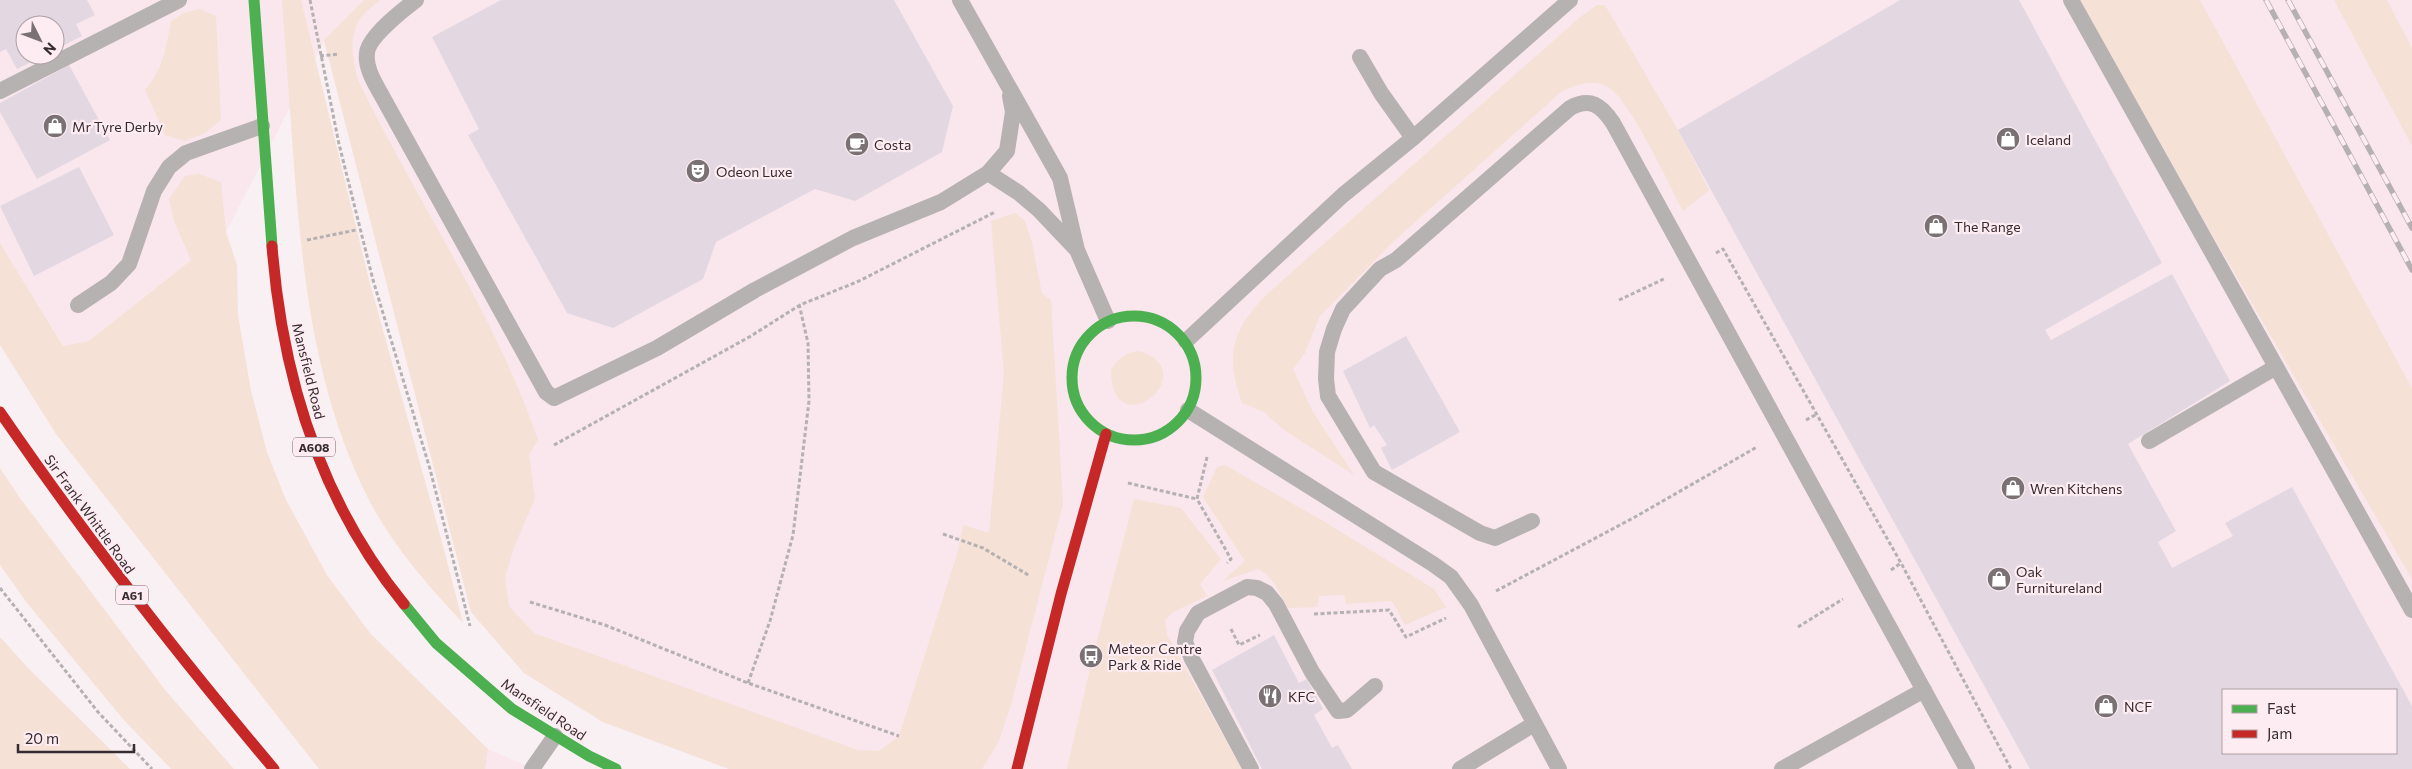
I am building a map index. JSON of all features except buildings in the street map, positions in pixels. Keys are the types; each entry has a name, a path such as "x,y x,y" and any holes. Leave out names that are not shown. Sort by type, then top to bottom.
{"main road":[{"name":"Mansfield Road","path":"254,0 276,297 298,402 328,482 367,554 383,578 436,644 512,709 616,769"},
{"path":"1129,315 1150,317 1170,326 1186,341 1193,354 1197,382 1188,410 1176,425 1161,435 1142,440 1124,440 1106,434 1090,422 1078,406 1072,387 1072,367 1079,348 1092,332 1108,320 1129,315"},
{"name":"Sir Frank Whittle Road","path":"0,412 44,478 126,587 209,693 274,769"},
{"path":"1017,769 1061,594 1106,434"}],"lane":[{"path":"0,91 179,0"},
{"path":"416,0 392,18 368,46 366,53 369,70 546,392 554,398 657,348 853,238 941,202 988,173 1006,151 1013,112 1008,86"},
{"path":"960,0 1060,178 1077,250 1108,320"},
{"path":"1186,341 1343,195 1413,138 1570,0"},
{"path":"2072,0 2412,610"},
{"path":"1360,57 1381,93 1413,138"},
{"path":"1532,521 1495,538 1487,536 1374,472 1328,396 1326,379 1328,352 1334,329 1343,309 1380,269 1396,260 1570,108 1580,102 1597,106 1606,112 1613,123 1967,769"},
{"path":"78,305 111,282 129,264 154,190 169,167 186,153 262,126"},
{"path":"988,173 1024,198 1077,250"},
{"path":"2148,441 2276,367"},
{"path":"1188,410 1451,577 1471,605 1559,769"},
{"path":"1251,769 1192,659 1185,642 1186,630 1198,614 1247,587 1257,588 1267,593 1276,604 1312,672 1329,701 1338,710 1347,710 1375,686"},
{"path":"1782,769 1924,690"},
{"path":"1460,769 1534,724"},
{"path":"532,769 556,736"}],"path":[{"path":"310,0 339,144 371,271 430,469 472,633"},
{"path":"554,445 750,336 800,305 858,281 1024,198"},
{"path":"272,248 356,230"},
{"path":"748,683 770,621 793,535 809,401 808,343 800,305 786,274"},
{"path":"1217,427 1204,464 1196,499 1231,559 1225,566"},
{"path":"1471,605 1659,504 1782,432"},
{"path":"1093,476 1144,485 1196,499"},
{"path":"943,534 982,548 1061,594"},
{"path":"0,588 98,712 152,769"},
{"path":"530,602 605,625 748,683 899,736"}],"shaded area":[{"path":"0,0 2412,0 2412,769 729,769 603,722 524,673 471,612 324,41 226,232 89,341 63,346 0,243"},
{"path":"282,0 301,0 369,280 463,623 412,565 378,517 351,461 324,379 315,337 302,252"},
{"path":"364,0 380,0 362,16 355,31 352,47 358,80 404,169 477,301 520,393 538,440 529,455 535,499 514,547 505,578 509,606 534,633 858,750 879,751 899,736 958,551 963,525 989,533 1004,374 991,221 1015,213 1025,221 1032,243 1042,294 1051,300 1063,504 1012,701 999,741 982,769 729,769 603,722 524,673 471,612 324,40"},
{"path":"2076,0 2200,0 2412,388 2412,579"},
{"path":"2334,0 2387,0 2412,48 2412,146"},
{"path":"1597,5 1605,5 1678,130 1709,190 1683,211 1638,125 1617,95 1608,87 1596,83 1578,85 1566,89 1394,241 1320,316 1305,353 1293,369 1313,412 1354,475 1284,430 1264,412 1242,403 1234,371 1233,357 1235,344 1246,320 1266,295 1579,18"},
{"path":"199,9 216,16 221,120 205,133 185,141 165,135 145,90 160,66 171,21 184,13"},
{"path":"199,174 221,182 226,232 237,265 238,315 251,391 267,452 286,500 327,575 370,633 488,749 485,769 319,769 56,434 0,345 0,243 63,346 89,341 191,260 174,221 169,199 185,176"},
{"path":"1139,351 1157,361 1163,374 1160,387 1150,398 1138,404 1125,403 1115,393 1111,370 1123,357"},
{"path":"1225,465 1320,519 1434,589 1446,607 1405,625 1392,601 1346,604 1344,595 1319,596 1317,607 1287,608 1272,581 1264,572 1258,569 1223,581 1245,561 1203,497 1217,467"},
{"path":"0,468 20,498 166,691 234,769 171,769 123,719 27,603 0,565"},
{"path":"1134,499 1181,508 1221,559 1200,584 1207,596 1173,612 1165,620 1167,635 1242,769 1067,769 1091,664"},
{"path":"0,637 29,669 130,769 0,769"},
{"path":"488,749 533,769 485,769"}],"railway":[{"path":"2266,0 2412,270"},
{"path":"2288,0 2412,228"}],"traffic: fast":[{"path":"254,0 272,246"},
{"path":"1134,316 1158,320 1178,334 1192,354 1196,378 1192,402 1178,422 1158,436 1134,440 1110,436 1090,422 1076,402 1072,378 1076,354 1090,334 1110,320 1134,316"},
{"path":"404,604 436,643 512,709 589,756 616,769"}],"traffic: jam":[{"path":"272,246 277,295 285,342 296,390 311,436 328,480 350,523 375,565 404,604"},
{"path":"0,412 132,594 274,769"},
{"path":"1017,769 1061,594 1106,434"}],"place":[{"name":"Mr Tyre Derby","path":"55,126"},
{"name":"Iceland","path":"2008,139"},
{"name":"Costa","path":"857,144"},
{"name":"Odeon Luxe","path":"698,171"},
{"name":"The Range","path":"1936,226"},
{"name":"Wren Kitchens","path":"2013,488"},
{"name":"Oak Furnitureland","path":"1999,579"},
{"name":"Meteor Centre Park & Ride","path":"1091,656"},
{"name":"KFC","path":"1270,696"},
{"name":"NCF","path":"2106,706"}]}
